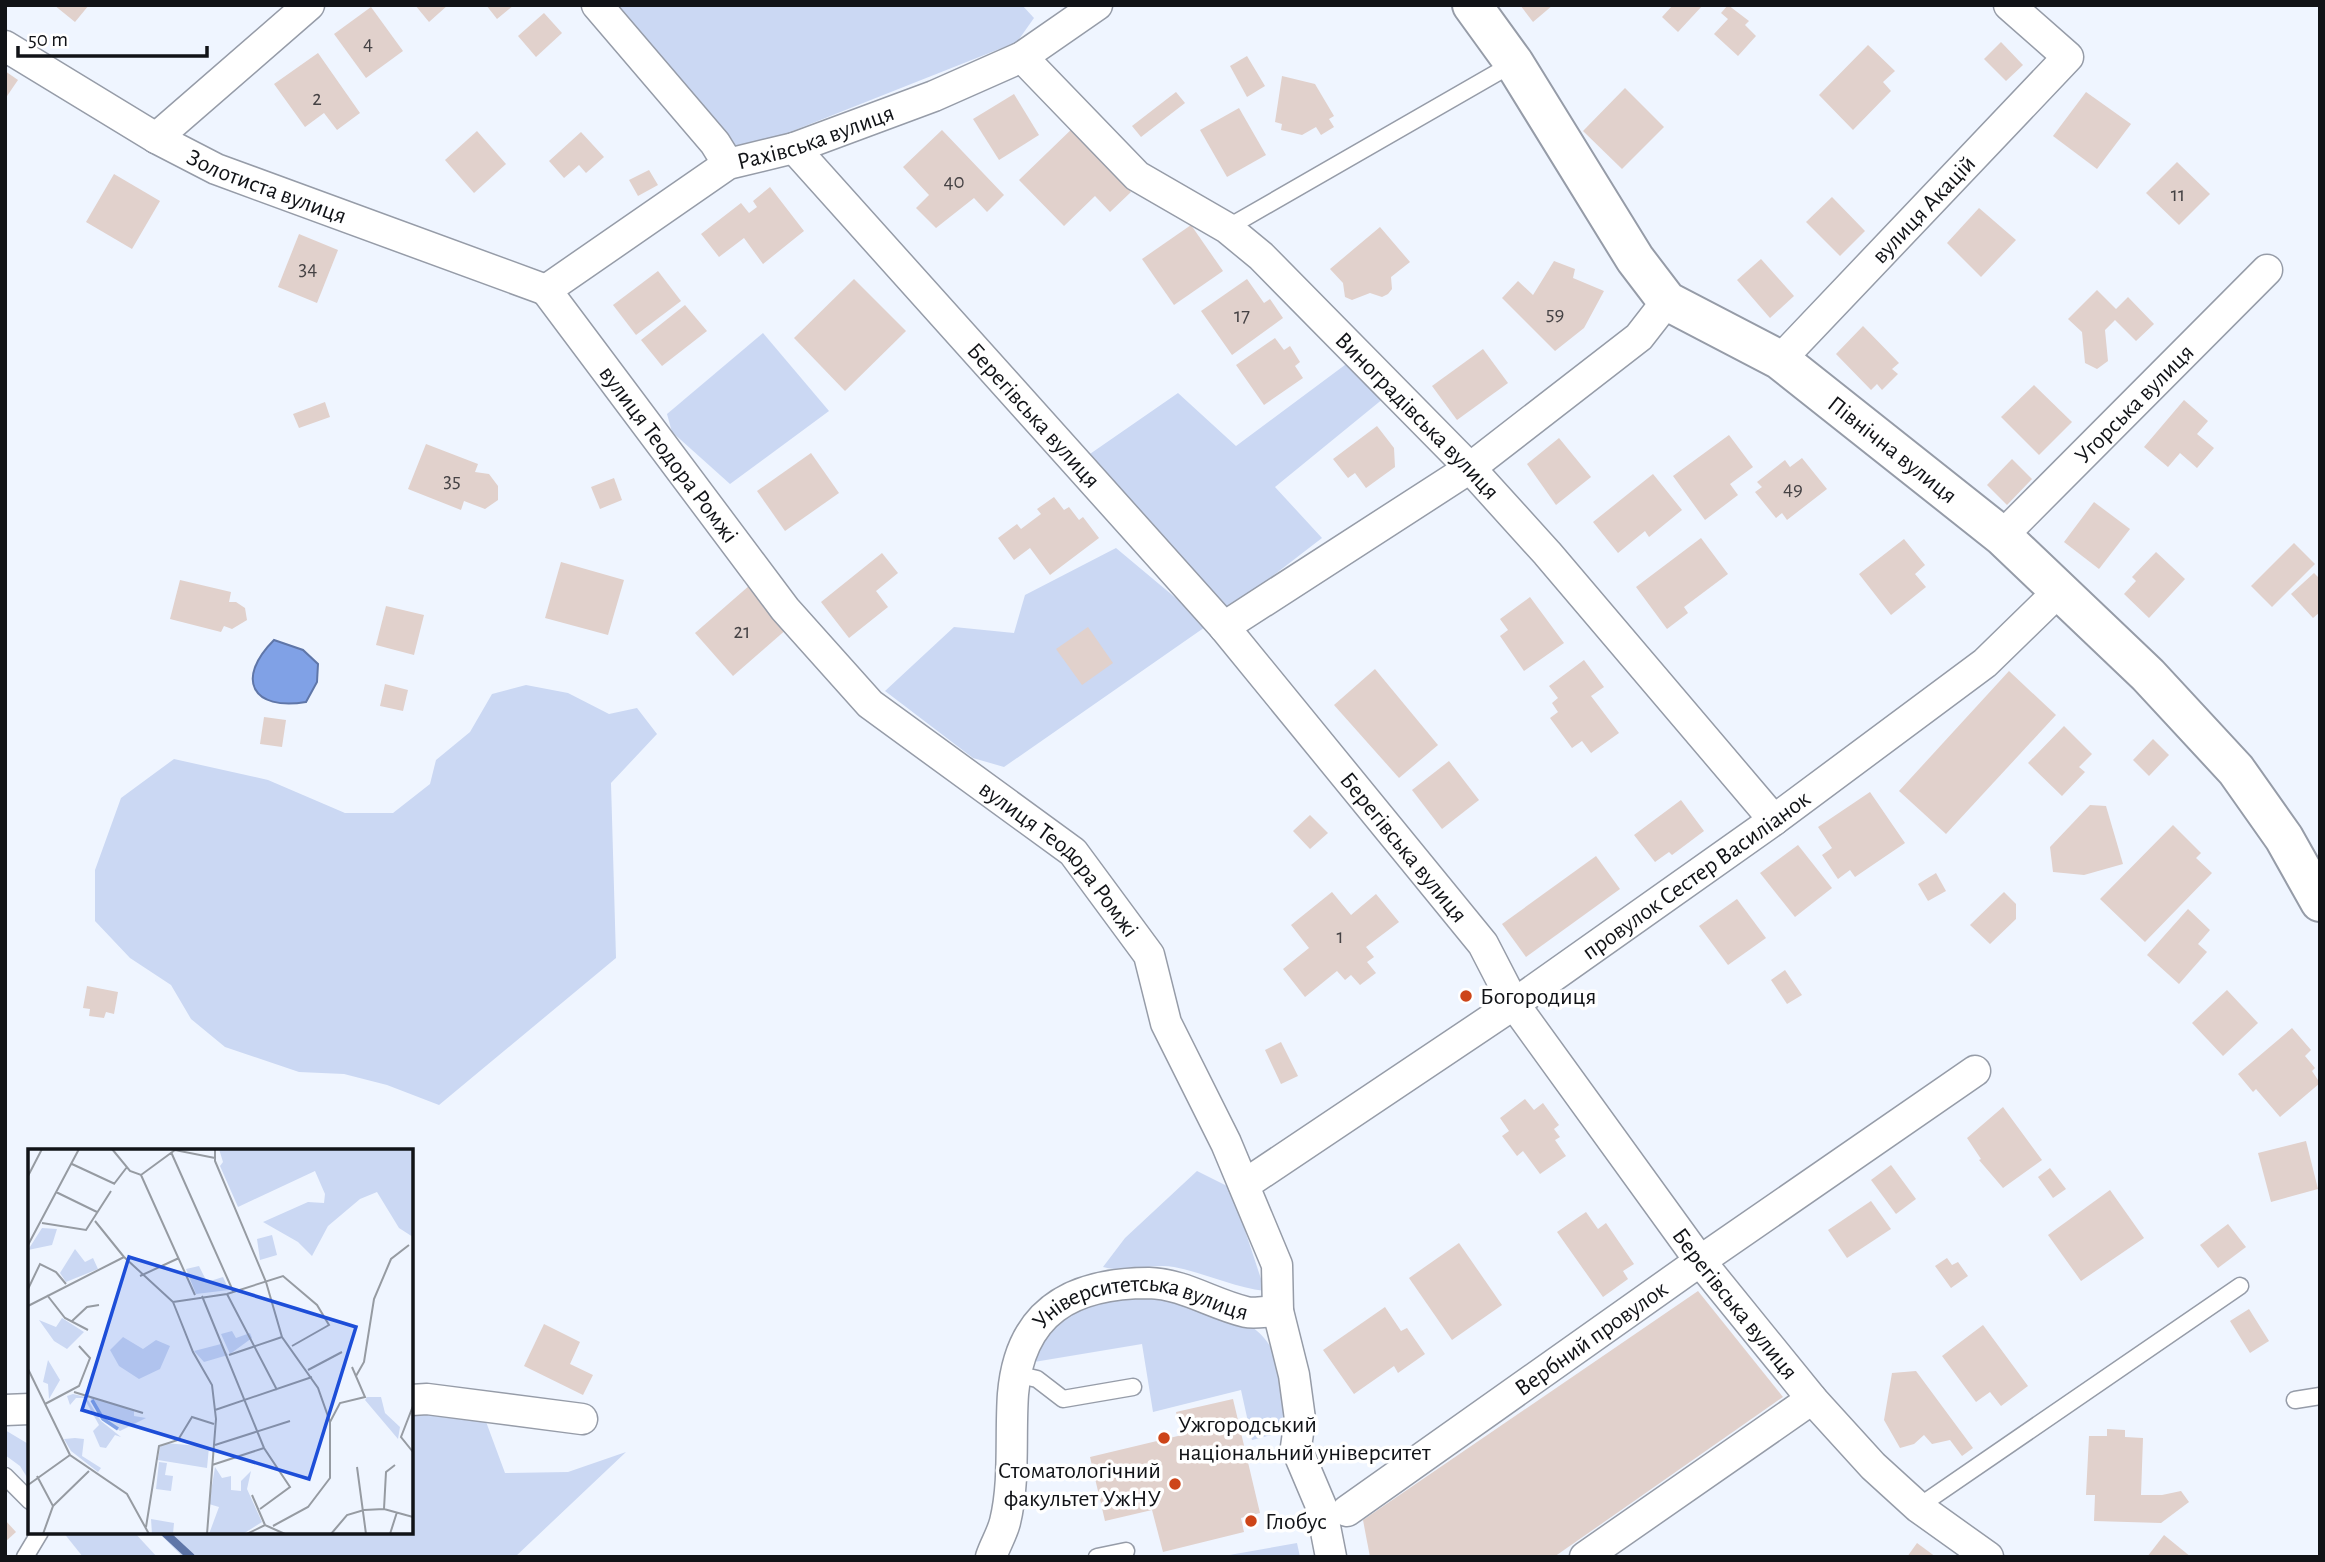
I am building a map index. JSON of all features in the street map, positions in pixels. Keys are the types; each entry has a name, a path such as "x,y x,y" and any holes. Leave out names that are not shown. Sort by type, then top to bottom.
{"street":[{"path":"156,138 309,5"},
{"path":"597,5 716,143 728,164"},
{"name":"Північна вулиця","path":"1472,5 1514,63 1635,259 1667,301 1780,360 2003,536 2148,676 2236,770 2284,838 2320,902"},
{"name":"вулиця Акацій","path":"1780,360 2068,57 2009,5"},
{"name":"Рахівська вулиця","path":"546,290 728,164 794,148 934,96 1022,57 1078,10"},
{"name":"Золотиста вулиця","path":"5,46 156,138 216,169 546,290"},
{"name":"Виноградівська вулиця","path":"1022,57 1137,177 1227,228 1261,256 1470,468 1547,553 1774,820"},
{"name":"Берегівська вулиця","path":"794,148 1224,628 1483,944 1514,1004 1700,1261 1812,1399 1872,1466 1918,1507 1988,1557"},
{"name":"Угорська вулиця","path":"2003,536 2267,270"},
{"name":"вулиця Теодора Ромжі","path":"546,290 785,610 870,704 1073,852 1149,955 1166,1023 1244,1185 1277,1265 1278,1311 1294,1375 1300,1419 1296,1447 1321,1506 1331,1557"},
{"path":"1224,628 1470,468 1639,337 1667,301"},
{"name":"провулок Сестер Василіанок","path":"1244,1185 1514,1004 1774,820 1985,663 2060,590"},
{"name":"Вербний провулок","path":"1347,1511 1700,1261 1975,1071"},
{"name":"Університетська вулиця","path":"991,1557 1005,1522 1016,1374 1028,1340 1048,1310 1075,1294 1111,1284 1178,1286 1247,1313 1278,1311"},
{"path":"413,1400 427,1399 582,1419"},
{"path":"1585,1557 1812,1399"},
{"path":"5,1410 28,1409"}],"lane":[{"path":"1227,228 1514,63"},
{"path":"1918,1507 2240,1286"},
{"path":"1016,1374 1037,1379 1063,1399 1133,1387"},
{"path":"2295,1400 2320,1396"},
{"path":"5,1476 28,1500"},
{"path":"25,1557 35,1545 39,1534"},
{"path":"1097,1557 1126,1550"}],"shaded area":[{"path":"617,5 1022,5 1034,18 1017,42 785,134 730,148"},
{"path":"763,333 829,411 730,484 672,432 667,414"},
{"path":"1353,359 1384,398 1275,487 1322,538 1223,614 1087,456 1178,393 1236,446"},
{"path":"1116,548 1208,625 1004,767 973,758 885,691 954,627 1014,633 1025,595"},
{"path":"526,685 568,693 609,714 637,708 657,734 611,783 616,958 439,1105 387,1085 344,1074 299,1072 225,1047 191,1019 171,985 130,958 95,921 95,870 121,798 174,759 268,780 345,813 393,813 430,784 436,760 470,732 492,694"},
{"path":"1197,1171 1231,1188 1265,1291 1174,1267 1103,1267 1125,1238"},
{"path":"1132,1293 1212,1308 1249,1324 1263,1337 1274,1353 1283,1378 1292,1421 1282,1432 1252,1440 1241,1390 1153,1412 1142,1344 1034,1362 1036,1352 1064,1312"},
{"path":"413,1409 485,1419 505,1473 568,1472 626,1452 515,1557 183,1557 160,1534 413,1534"},
{"path":"5,1430 28,1444 28,1479 20,1466 5,1455"},
{"path":"65,1534 136,1534 157,1557 83,1557"},
{"path":"1297,1543 1300,1557 1218,1557"}],"water":[{"path":"274,640 303,650 318,664 317,682 306,702 273,702 262,697 255,689 255,667"}],"building":[{"path":"54,5 89,5 75,22"},
{"path":"415,5 448,5 429,22"},
{"path":"486,5 514,5 497,19"},
{"path":"1520,5 1553,5 1533,22"},
{"path":"1673,5 1703,5 1678,32 1662,17"},
{"path":"1728,5 1749,21 1745,25 1756,36 1738,56 1714,34 1728,19 1721,13"},
{"path":"371,7 403,51 366,78 334,34"},
{"path":"544,13 562,33 536,57 518,36"},
{"path":"2001,42 2023,65 2006,81 1984,59"},
{"path":"1868,45 1895,71 1883,82 1891,91 1853,130 1819,95"},
{"path":"318,53 360,113 337,130 324,113 305,127 274,84"},
{"path":"1247,56 1265,86 1247,97 1230,66"},
{"path":"5,71 18,80 5,99"},
{"path":"1282,76 1315,84 1334,116 1329,119 1334,127 1321,135 1316,127 1302,135 1281,130 1282,124 1275,122"},
{"path":"1625,88 1664,127 1622,169 1583,131"},
{"path":"1176,92 1185,103 1141,137 1132,126"},
{"path":"2086,92 2131,124 2097,169 2053,136"},
{"path":"1014,94 1039,135 999,160 973,119"},
{"path":"1239,108 1266,155 1227,177 1200,130"},
{"path":"1077,124 1115,163 1109,168 1131,192 1110,212 1095,196 1064,226 1019,180"},
{"path":"942,130 1004,195 987,212 974,198 936,228 916,208 929,195 903,167"},
{"path":"477,131 506,164 474,193 445,160"},
{"path":"581,132 604,157 586,173 579,165 564,178 549,161"},
{"path":"2177,162 2210,194 2179,225 2146,193"},
{"path":"649,170 658,185 638,196 629,180"},
{"path":"114,174 160,201 132,249 86,222"},
{"path":"770,187 804,231 763,264 744,238 719,257 701,234 741,203 749,213 757,207 753,201"},
{"path":"1832,197 1865,231 1840,256 1806,222"},
{"path":"1979,208 2016,240 1981,277 1947,243"},
{"path":"1191,225 1223,271 1174,305 1142,259"},
{"path":"1380,227 1410,262 1391,277 1392,289 1388,294 1382,297 1370,293 1352,300 1345,297 1343,283 1330,269"},
{"path":"299,234 338,250 317,303 278,287"},
{"path":"1761,259 1794,296 1770,318 1737,280"},
{"path":"1554,261 1575,269 1573,278 1604,291 1584,328 1555,351 1502,298 1518,281 1533,295"},
{"path":"658,271 681,301 636,335 613,305"},
{"path":"854,279 906,331 845,391 794,338"},
{"path":"1247,279 1264,303 1270,299 1283,318 1232,355 1201,311"},
{"path":"2097,290 2116,309 2128,297 2154,324 2136,341 2115,320 2105,330 2108,361 2097,369 2085,363 2082,332 2068,319"},
{"path":"685,305 707,331 662,366 641,340"},
{"path":"1863,326 1899,363 1892,369 1898,374 1882,390 1877,384 1871,390 1836,354"},
{"path":"1275,338 1284,350 1290,346 1300,362 1295,366 1303,378 1264,405 1236,365"},
{"path":"1483,349 1508,383 1457,420 1432,386"},
{"path":"2034,385 2072,422 2039,455 2001,417"},
{"path":"2184,400 2208,421 2197,434 2214,448 2197,468 2180,453 2168,467 2144,447"},
{"path":"325,402 330,417 299,428 293,414"},
{"path":"1377,426 1394,448 1395,467 1366,488 1355,473 1348,478 1333,459"},
{"path":"1729,435 1753,467 1730,484 1738,495 1705,520 1673,476"},
{"path":"1559,438 1591,477 1556,505 1527,464"},
{"path":"426,444 478,464 475,472 489,474 498,486 498,500 485,509 464,501 461,510 408,489"},
{"path":"811,453 839,493 785,531 757,491"},
{"path":"1802,458 1827,489 1787,520 1782,513 1776,518 1755,492 1762,487 1757,482 1785,460 1790,467"},
{"path":"2012,459 2032,479 2007,505 1987,485"},
{"path":"1653,474 1682,510 1649,537 1645,531 1618,553 1593,522"},
{"path":"614,478 622,500 600,509 591,487"},
{"path":"1054,497 1064,510 1069,507 1079,520 1083,517 1099,538 1050,575 1030,548 1014,560 998,538 1017,524 1021,529 1041,514 1037,509"},
{"path":"2094,502 2130,529 2099,569 2064,542"},
{"path":"1701,538 1728,574 1684,607 1688,613 1667,629 1636,587"},
{"path":"1904,539 1925,565 1915,574 1926,587 1891,615 1859,574"},
{"path":"2294,543 2315,564 2272,607 2251,586"},
{"path":"2156,552 2185,579 2149,618 2124,594 2136,581 2132,577"},
{"path":"882,553 898,573 876,591 888,607 849,638 821,602"},
{"path":"561,562 624,580 608,635 545,618"},
{"path":"2314,573 2320,579 2320,612 2313,618 2291,594"},
{"path":"180,580 231,592 229,602 236,602 245,608 247,620 232,629 224,626 221,632 170,619"},
{"path":"750,585 788,628 733,676 695,633"},
{"path":"1530,597 1564,643 1524,671 1500,636 1508,630 1500,619"},
{"path":"386,606 424,615 414,655 376,645"},
{"path":"1088,627 1113,663 1082,685 1056,649"},
{"path":"1584,660 1604,687 1591,696 1619,733 1591,753 1582,741 1572,748 1550,718 1558,712 1552,703 1558,698 1549,686"},
{"path":"1375,669 1438,745 1399,778 1334,705"},
{"path":"2009,671 2056,715 1946,834 1899,791"},
{"path":"385,684 408,690 403,711 380,706"},
{"path":"264,717 286,720 282,747 260,744"},
{"path":"2064,726 2092,754 2079,767 2085,772 2062,796 2028,763"},
{"path":"2153,739 2169,755 2149,776 2133,760"},
{"path":"1449,761 1479,800 1442,829 1412,790"},
{"path":"1870,792 1905,843 1855,877 1850,870 1838,879 1822,855 1832,848 1818,827"},
{"path":"1681,800 1704,831 1672,855 1669,852 1655,862 1634,835"},
{"path":"2090,805 2106,806 2123,864 2084,875 2053,872 2050,847"},
{"path":"1310,815 1328,833 1310,849 1293,831"},
{"path":"2173,825 2201,853 2196,858 2212,873 2145,942 2100,899"},
{"path":"1798,845 1832,888 1795,917 1760,873"},
{"path":"1596,856 1620,889 1526,957 1502,924"},
{"path":"1936,873 1946,891 1928,901 1918,884"},
{"path":"1332,892 1351,915 1376,894 1399,922 1366,947 1374,957 1367,962 1376,973 1360,985 1351,975 1345,980 1337,971 1305,997 1283,969 1309,948 1291,925"},
{"path":"2004,892 2016,904 2016,919 1990,944 1970,925"},
{"path":"1737,899 1766,938 1728,965 1699,926"},
{"path":"2188,909 2210,930 2198,944 2207,952 2179,984 2147,955"},
{"path":"1785,970 1802,995 1787,1004 1771,980"},
{"path":"87,986 118,992 114,1014 106,1012 104,1018 89,1016 90,1009 83,1008"},
{"path":"2227,990 2258,1023 2223,1056 2192,1023"},
{"path":"2292,1028 2311,1050 2305,1056 2315,1068 2312,1071 2320,1083 2280,1117 2256,1089 2253,1092 2238,1074"},
{"path":"1281,1042 1298,1076 1281,1084 1265,1050"},
{"path":"1525,1099 1534,1110 1543,1103 1559,1125 1554,1129 1560,1137 1555,1140 1566,1156 1540,1174 1523,1151 1517,1156 1502,1136 1509,1131 1500,1118"},
{"path":"2003,1107 2042,1160 2003,1188 1979,1160 1981,1159 1967,1138"},
{"path":"2306,1141 2318,1189 2271,1202 2258,1153"},
{"path":"1891,1165 1916,1199 1896,1214 1871,1180"},
{"path":"2050,1168 2066,1189 2053,1198 2038,1177"},
{"path":"2110,1190 2144,1238 2081,1281 2048,1235"},
{"path":"1871,1201 1891,1229 1847,1258 1828,1230"},
{"path":"1586,1212 1598,1229 1606,1223 1634,1264 1623,1271 1628,1279 1603,1297 1557,1232"},
{"path":"2228,1224 2246,1247 2218,1268 2200,1245"},
{"path":"1459,1243 1502,1305 1452,1340 1409,1278"},
{"path":"1947,1258 1952,1265 1958,1262 1968,1276 1951,1288 1935,1266"},
{"path":"1698,1291 1783,1397 1554,1557 1370,1557 1363,1520"},
{"path":"1385,1307 1401,1331 1407,1328 1425,1354 1398,1373 1394,1366 1354,1394 1323,1350"},
{"path":"2249,1309 2269,1341 2250,1353 2230,1321"},
{"path":"544,1324 580,1342 570,1364 593,1375 583,1395 524,1366"},
{"path":"1983,1325 2028,1386 2001,1406 1990,1392 1976,1402 1942,1356"},
{"path":"1916,1371 1973,1448 1962,1456 1950,1440 1932,1444 1924,1435 1914,1444 1900,1448 1884,1420 1892,1373"},
{"name":"Стоматологічний факультет УжНУ","path":"1233,1399 1260,1513 1241,1518 1244,1532 1163,1552 1152,1510 1105,1521 1090,1457 1182,1435 1176,1412"},
{"path":"2107,1429 2125,1430 2125,1437 2143,1438 2141,1495 2181,1491 2189,1502 2161,1523 2094,1521 2095,1495 2086,1495 2089,1436 2107,1436"},
{"path":"5,1520 16,1532 5,1542"},
{"path":"2164,1535 2191,1557 2147,1557"},
{"path":"1917,1543 1936,1557 1907,1557"}],"waterway":[{"path":"166,1534 191,1557"}],"place":[{"name":"Богородиця","path":"1466,996"},
{"name":"Ужгородський національний університет","path":"1164,1438"},
{"name":"Стоматологічний факультет УжНУ","path":"1175,1484"},
{"name":"Глобус","path":"1251,1521"}]}
